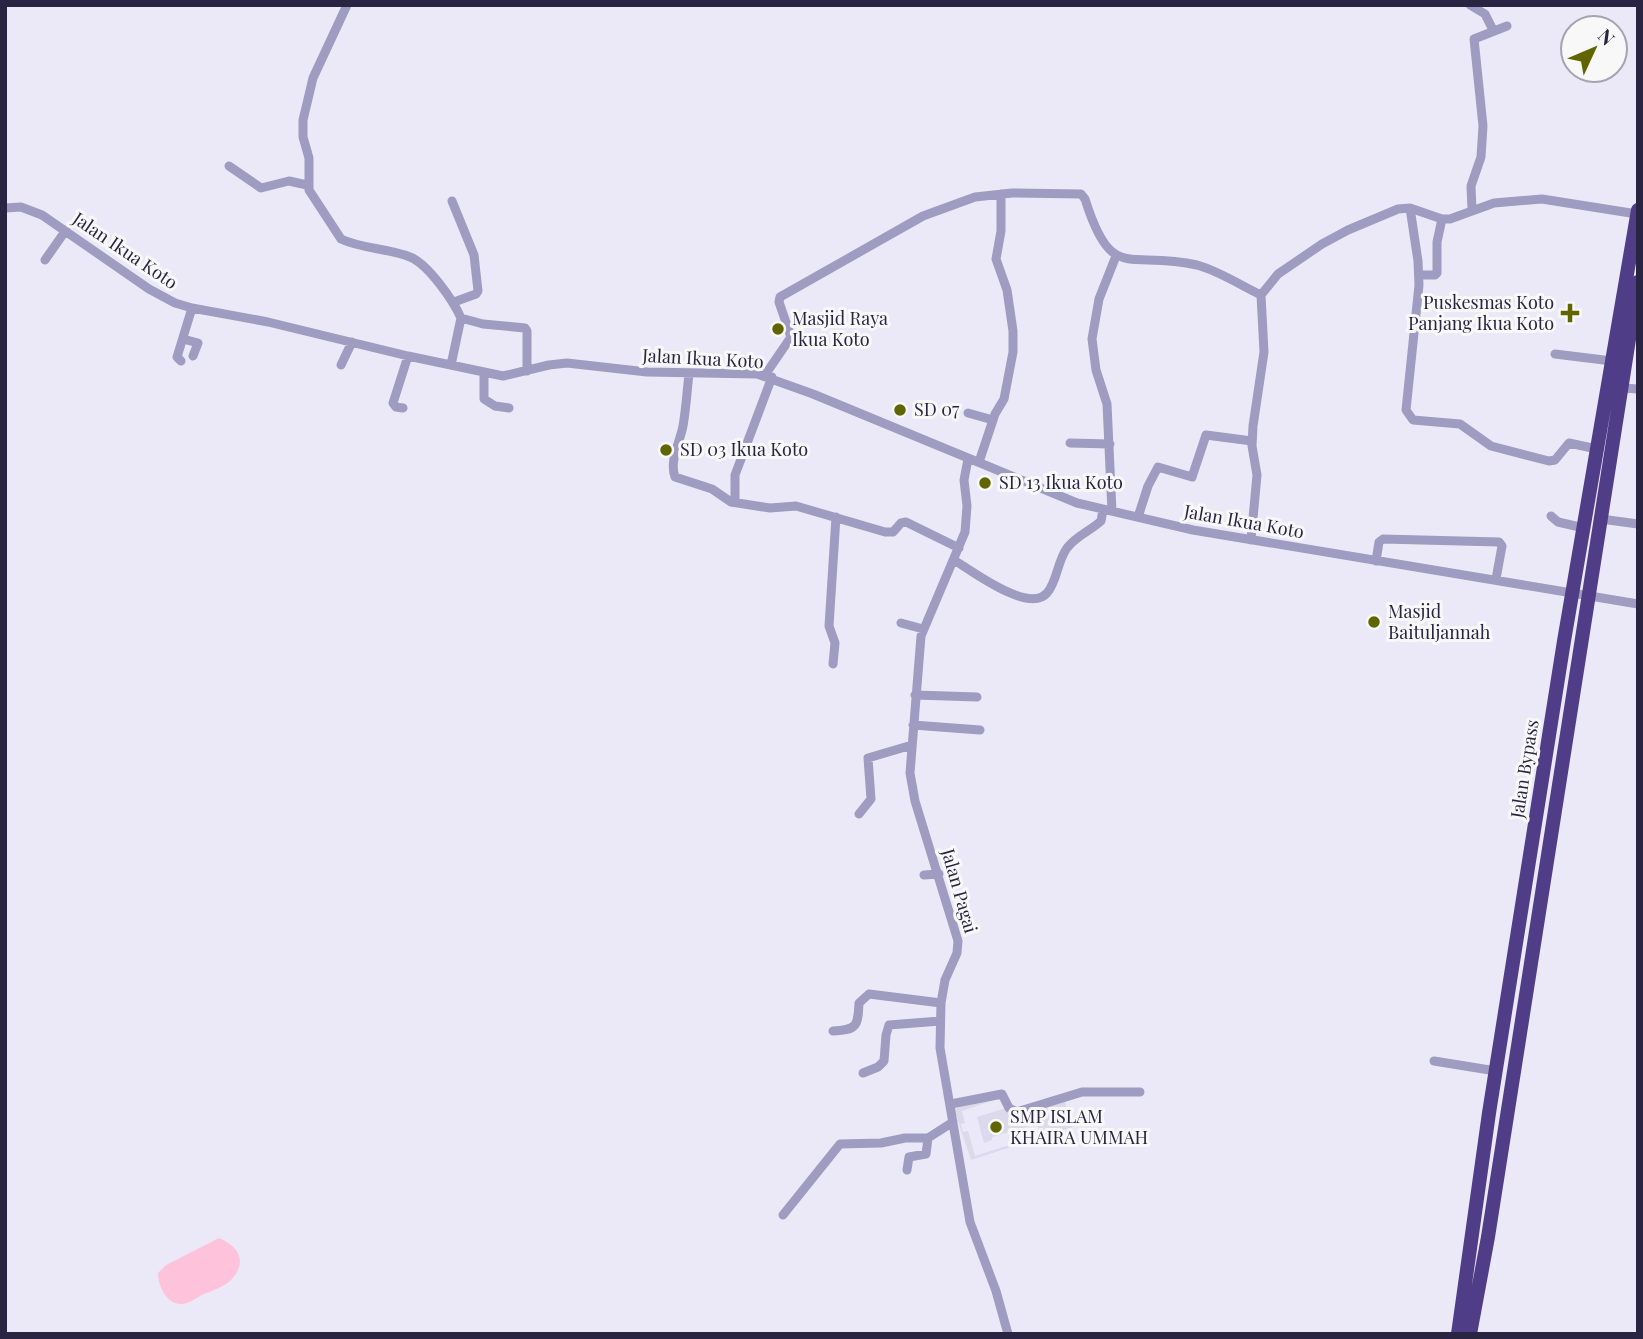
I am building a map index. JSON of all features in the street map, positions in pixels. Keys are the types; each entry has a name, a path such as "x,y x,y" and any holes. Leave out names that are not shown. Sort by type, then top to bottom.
{"highway":[{"name":"Jalan Bypass","path":"1458,1334 1496,1071 1546,811 1564,641 1581,594 1601,519 1630,318 1637,212"},
{"name":"Jalan Bypass","path":"1581,594 1584,528 1612,360 1630,318 1638,282"},
{"path":"1470,1334 1488,1237 1546,811"}],"street":[{"path":"347,5 313,78 304,106 303,137 309,158 307,185 314,201 341,239 395,252 417,261 454,302 461,318 451,365"},
{"path":"1470,5 1482,12 1493,30"},
{"path":"1472,210 1471,186 1481,157 1483,126 1474,42 1476,37 1507,26"},
{"path":"229,166 261,188 289,181 307,185"},
{"path":"979,463 993,420 1004,399 1013,345 1005,281 996,259 1001,231 1001,194"},
{"path":"735,502 735,475 768,376 791,337 779,302 780,297 923,216 975,197 1001,194 1081,194 1102,240 1116,256 1200,266 1261,295"},
{"path":"1251,540 1257,475 1252,442 1264,352 1261,295 1282,272 1322,244 1348,230 1386,213 1410,208 1442,219 1456,218 1494,203 1542,198 1637,212"},
{"path":"452,201 474,255 478,290 454,302"},
{"name":"Jalan Ikua Koto","path":"5,208 20,207 43,215 149,289 175,303 192,308 268,322 503,376 567,363 606,369 689,374 738,372 768,376 1050,494 1107,511 1193,530 1638,604"},
{"path":"1410,208 1419,275 1417,320 1406,410 1409,417 1413,420 1460,424 1491,446 1549,461 1555,460 1569,443 1597,449"},
{"path":"1419,275 1437,273 1437,242 1442,219"},
{"path":"46,260 66,230"},
{"path":"954,560 1009,593 1030,600 1037,599 1049,591 1066,549 1101,520 1107,511 1110,444 1107,404 1096,370 1092,338 1102,287 1116,256"},
{"path":"181,361 177,357 192,308"},
{"path":"461,318 482,324 525,328 527,371"},
{"path":"183,339 198,343 194,356"},
{"path":"341,365 352,342"},
{"path":"1555,354 1612,360"},
{"path":"403,408 396,407 393,403 408,356"},
{"path":"484,373 484,399 509,408"},
{"path":"689,374 683,425 673,473 676,477 702,484 735,502 770,508 796,506 890,532 906,522 959,548"},
{"path":"1620,388 1638,389"},
{"path":"968,413 993,420"},
{"path":"1138,517 1148,486 1158,467 1192,477 1206,435 1252,442"},
{"path":"1070,443 1110,444"},
{"name":"Jalan Pagai","path":"968,458 964,480 967,520 959,548 923,629 915,695 911,784 958,942 957,953 945,980 941,1003 940,1048 970,1222 1009,1334"},
{"path":"1551,516 1558,522 1584,528"},
{"path":"833,664 835,643 829,626 836,517"},
{"path":"1601,519 1638,524"},
{"path":"1376,561 1379,542 1383,538 1499,542 1502,546 1496,579"},
{"path":"901,623 923,629"},
{"path":"915,695 977,697"},
{"path":"913,725 980,730"},
{"path":"859,814 871,799 868,758 912,745"},
{"path":"924,875 939,874"},
{"path":"833,1031 853,1028 858,1020 859,1003 869,994 941,1003"},
{"path":"863,1073 878,1067 884,1061 889,1026 940,1020"},
{"path":"1434,1061 1496,1071"},
{"path":"950,1104 1002,1094 1011,1110 1017,1112 1082,1092 1140,1092"},
{"path":"783,1215 840,1144 928,1138 953,1122"},
{"path":"907,1170 909,1157 927,1152 928,1138"}],"shaded area":[{"name":"SMP ISLAM KHAIRA UMMAH","path":"1003,1093 1011,1116 1064,1099 1073,1127 971,1160 954,1109","holes":["1002,1097 1006,1108 977,1117 984,1143 992,1140 992,1137 1037,1124 1041,1135 975,1156 968,1131 963,1132 961,1124 965,1123 962,1111"]},
{"path":"219,1238 232,1245 239,1255 239,1267 231,1280 182,1304 167,1298 161,1288 158,1273 166,1265"}],"place":[{"name":"Puskesmas Koto Panjang Ikua Koto","path":"1570,313"},
{"name":"Masjid Raya Ikua Koto","path":"778,329"},
{"name":"SD 07","path":"900,410"},
{"name":"SD 03 Ikua Koto","path":"666,450"},
{"name":"SD 13 Ikua Koto","path":"985,483"},
{"name":"Masjid Baituljannah","path":"1374,622"},
{"name":"SMP ISLAM KHAIRA UMMAH","path":"996,1127"}]}
